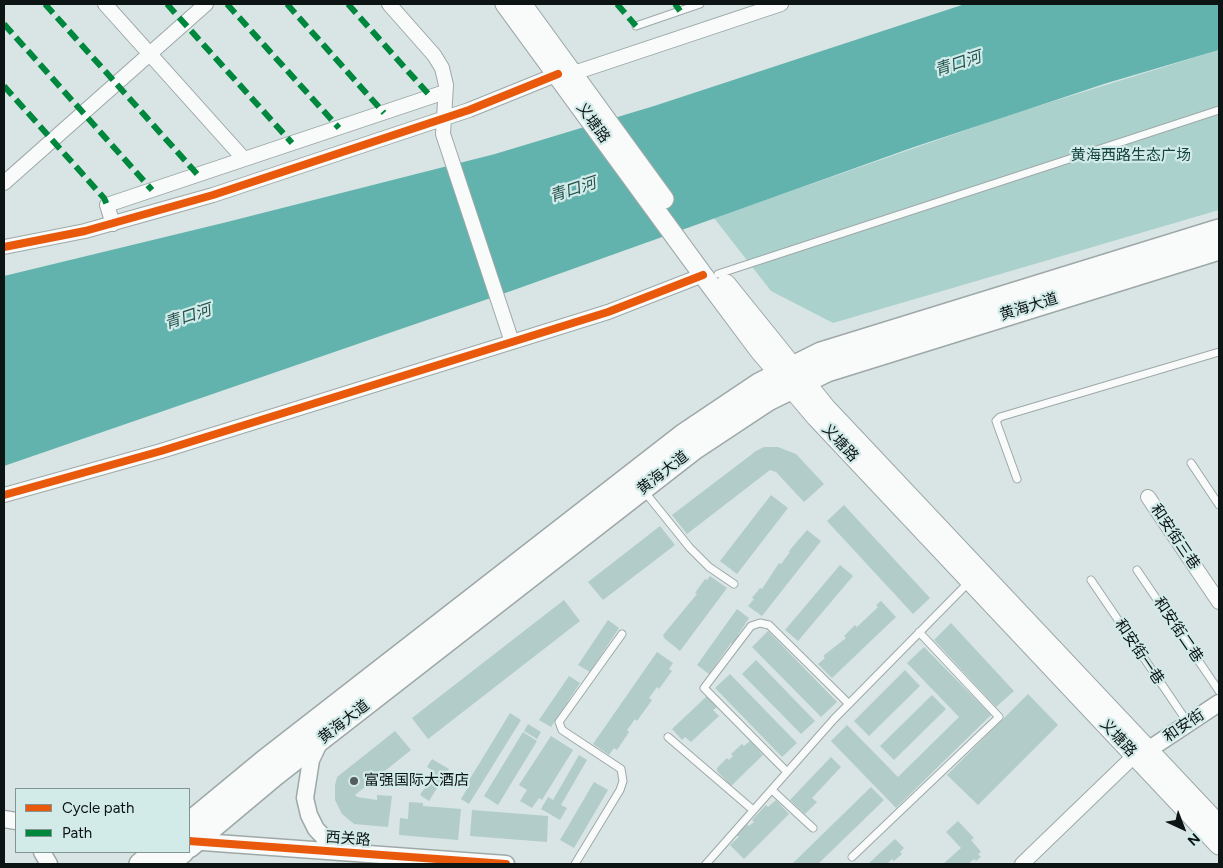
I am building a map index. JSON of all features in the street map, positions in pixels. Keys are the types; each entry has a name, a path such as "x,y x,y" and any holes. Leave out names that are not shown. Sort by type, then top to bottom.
{"main road":[{"name":"义塘路","path":"505,4 571,80"},
{"name":"义塘路","path":"525,5 571,80 705,268 791,377 816,417 970,580 1141,753 1219,825"},
{"name":"黄海大道","path":"190,840 821,353 1219,230"},
{"name":"黄海大道","path":"190,840 264,761 683,434 729,403 791,377 827,371 1219,249"},
{"name":"义塘路","path":"791,377 826,408 1141,753 1219,845"},
{"path":"140,864 154,853"},
{"name":"黄海大道","path":"168,864 178,853"}],"street":[{"path":"105,4 244,159"},
{"path":"4,183 206,4"},
{"path":"389,4 434,55 444,76 443,134 512,342"},
{"path":"4,247 113,224 213,196 443,119 571,80 755,8 781,4"},
{"path":"113,224 107,205 445,92"},
{"path":"4,495 161,451 608,312 705,268"},
{"name":"和安街三巷","path":"1148,496 1219,602"},
{"name":"和安街","path":"1141,753 1219,703"},
{"path":"321,740 311,760 305,798 316,829 338,852"},
{"path":"1022,864 1141,753"},
{"name":"西关路","path":"190,841 506,864"},
{"path":"43,853 49,864"}],"lane":[{"path":"636,26 700,4"},
{"path":"705,268 1219,110"},
{"path":"1017,479 996,421 1000,417 1219,352"},
{"path":"1191,464 1219,505"},
{"path":"643,489 690,548 709,567 734,584"},
{"name":"和安街二巷","path":"1137,570 1219,691"},
{"path":"706,864 849,704 970,580"},
{"name":"和安街一巷","path":"1091,580 1188,724"},
{"path":"787,772 704,688 751,626 760,623 768,625 849,704"},
{"path":"852,857 999,716 919,632"},
{"path":"575,864 620,790 623,781 621,769 562,730 559,722 622,634"},
{"path":"668,737 753,810"},
{"path":"772,790 813,828"}],"green space":[{"name":"黄海西路生态广场","path":"1219,50 1219,210 833,323 771,291 714,218 1012,114"}],"water":[{"name":"青口河","path":"965,4 1219,4 1219,50 1107,83 914,147 511,291 4,466 4,276 495,154 654,106"}],"building":[{"path":"764,447 778,447 796,454 824,484 804,502 776,472 770,470 687,534 672,515 756,451"},
{"path":"771,495 788,508 737,574 720,561"},
{"path":"844,505 930,598 913,614 827,521"},
{"path":"660,526 675,545 603,600 588,582"},
{"path":"807,530 821,541 762,616 748,606 754,599 752,598 760,588 762,589 779,563 781,564 789,551"},
{"path":"840,565 853,576 798,641 785,630"},
{"path":"710,576 727,588 680,651 663,635 697,594 695,593 705,579 707,580"},
{"path":"564,600 580,621 428,739 412,718"},
{"path":"881,601 896,617 832,678 818,664 825,658 823,656 846,638 844,636 855,625 857,627 878,607 876,605"},
{"path":"737,609 749,618 734,645 731,643 709,674 697,665"},
{"path":"608,620 619,628 590,672 578,665"},
{"path":"951,623 1014,691 996,707 934,640"},
{"path":"768,631 837,702 821,717 752,647"},
{"path":"924,647 991,715 896,808 831,741 847,725 898,777 959,717 907,663"},
{"path":"657,652 673,663 669,669 672,671 659,689 657,687 649,698 652,700 637,721 635,719 627,730 629,732 617,750 614,748 609,755 593,744"},
{"path":"756,660 815,721 801,734 742,674"},
{"path":"905,670 920,686 869,736 854,721"},
{"path":"730,674 797,743 782,757 715,688"},
{"path":"569,676 580,683 551,727 539,720"},
{"path":"1028,694 1058,725 978,805 947,775"},
{"path":"932,695 946,709 894,760 880,746"},
{"path":"707,696 717,707 713,710 719,716 691,742 685,737 682,740 672,729"},
{"path":"510,713 521,720 469,804 461,799 470,784 468,782"},
{"path":"528,724 541,732 537,739 524,731"},
{"name":"富强国际大酒店","path":"395,731 411,750 355,795 357,797 377,800 377,795 392,796 388,827 354,824 342,814 335,800 337,777"},
{"path":"523,732 537,741 498,805 484,796"},
{"path":"551,736 573,750 542,800 539,798 532,808 520,801 527,790 519,785"},
{"path":"750,741 763,755 731,786 717,771 717,768 727,758 729,760 733,756 731,754 742,744 744,746"},
{"path":"579,755 587,760 561,805 567,808 560,820 541,809 548,797 553,800"},
{"path":"831,757 841,767 812,798 817,802 805,814 790,800"},
{"path":"432,759 449,769 429,801 420,795 435,772 427,767"},
{"path":"594,782 608,790 574,848 560,840"},
{"path":"871,787 884,800 818,864 793,863"},
{"path":"776,800 789,814 744,859 730,845 739,837 736,835 747,824 749,826 754,822 752,820 766,805 768,807"},
{"path":"409,802 423,803 423,806 461,809 458,840 399,835 400,818 408,819"},
{"path":"472,810 548,816 547,842 470,836"},
{"path":"958,821 974,838 971,840 981,852 978,854 981,857 976,861 974,859 968,864 943,864 961,848 946,832"},
{"path":"895,839 904,848 900,852 902,854 887,864 868,864"}],"marked path":[{"path":"45,4 198,175"},
{"path":"167,4 292,143"},
{"path":"227,4 339,128"},
{"path":"287,4 384,113"},
{"path":"348,4 431,97"},
{"path":"617,4 636,26"},
{"path":"675,4 680,11"},
{"path":"4,24 152,190"},
{"path":"4,86 104,198 107,205"}],"cycle path":[{"path":"4,247 85,231 213,195 469,110 558,74"},
{"path":"4,495 161,451 608,312 703,275"},
{"path":"190,841 506,864"}],"place":[{"name":"富强国际大酒店","path":"354,781"}]}
